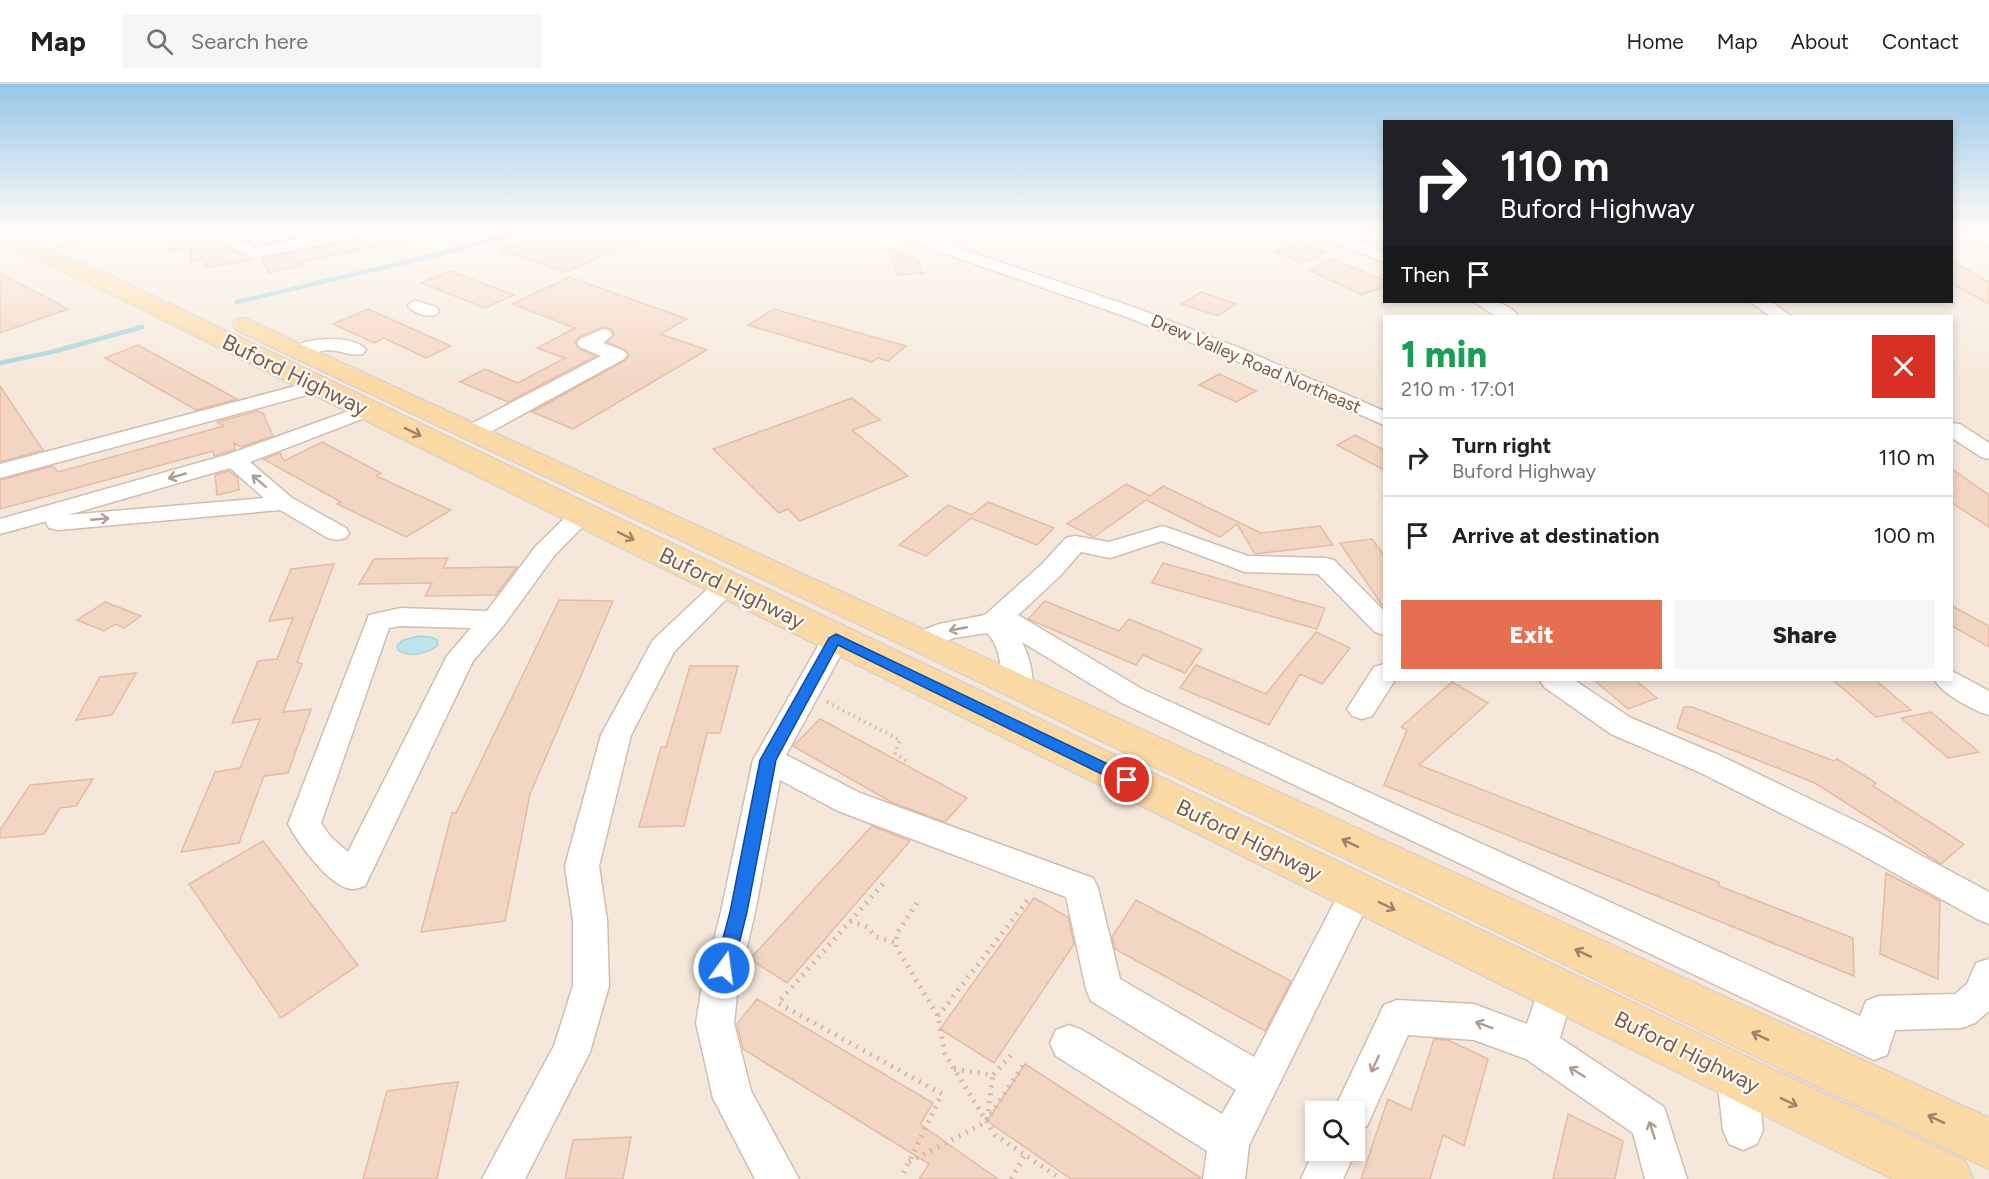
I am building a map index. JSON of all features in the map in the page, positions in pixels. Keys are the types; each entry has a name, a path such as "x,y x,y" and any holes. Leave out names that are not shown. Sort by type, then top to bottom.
{"main road":[{"name":"Buford Highway","path":"101,280 1947,1179"},
{"name":"Buford Highway","path":"130,280 300,351 475,431 1989,1144"}],"street":[{"name":"Drew Valley Road Northeast","path":"1037,280 1130,312 1230,351 1383,419"},
{"path":"1485,303 1507,315"},
{"path":"1762,303 1780,315"},
{"path":"475,431 617,355 587,343 603,335"},
{"path":"300,351 317,345 341,343 356,350"},
{"path":"0,471 84,442 177,424 318,386"},
{"path":"0,528 234,460 368,410"},
{"path":"154,412 177,424"},
{"path":"1953,430 1989,452"},
{"path":"234,460 284,503 337,533"},
{"path":"0,528 284,503"},
{"path":"494,620 401,617 378,621 304,824 318,845 353,876 461,657 494,620 545,551 582,514"},
{"path":"923,641 949,630 997,620 1051,570 1075,543 1110,550 1163,533 1245,564 1325,566 1383,625"},
{"path":"503,1179 572,1053 591,986 590,920 582,866 616,735 663,647 727,585"},
{"path":"997,620 1007,635 1016,662 1019,688"},
{"path":"997,620 1132,696 1874,1042 1879,1013 1962,1011 1981,995 1989,975"},
{"path":"778,1179 733,1098 715,1023 720,986 738,912 768,760 836,638"},
{"path":"1362,709 1383,676"},
{"path":"1555,681 1621,726 1710,764 1858,837 1989,909"},
{"path":"1951,681 1989,705"},
{"path":"768,760 849,802 1081,888 1104,989 1261,1083"},
{"path":"1069,1043 1226,1160 1261,1083 1357,892"},
{"path":"1539,1046 1556,989"},
{"path":"1358,1101 1397,1017 1474,1022 1539,1046 1650,1121 1666,1179"},
{"path":"1737,1077 1743,1130"},
{"path":"1322,1179 1330,1161"}],"path":[{"path":"820,698 900,740 896,753 907,762"},
{"path":"883,884 778,1003 942,1094 903,1174"},
{"path":"938,1016 1036,890"},
{"path":"917,903 897,933 896,947 938,1016 945,1054 995,1135 1061,1179"},
{"path":"850,921 867,927 871,936 875,938 885,937 897,943"},
{"path":"986,1122 993,1075 1012,1054"},
{"path":"908,1162 986,1122 1026,1061"},
{"path":"954,1070 993,1075"},
{"path":"1011,1179 1025,1155"}],"shaded area":[{"path":"0,280 1383,280 1383,303 1953,303 1953,280 1989,280 1989,1179 0,1179"}],"water":[{"path":"419,636 431,637 437,640 438,645 418,654 407,654 398,650 397,646 403,640"}],"building":[{"path":"0,280 13,280 68,309 0,333"},
{"path":"428,280 474,280 514,295 485,308 421,283"},
{"path":"562,280 578,280 687,319 660,334 707,350 573,429 532,412 626,360 629,355 626,350 607,342 614,335 611,329 602,327 579,337 575,342 579,349 596,356 508,402 460,382 485,369 518,383 565,358 537,348 575,328 512,304"},
{"path":"1330,280 1383,280 1383,287 1361,295"},
{"path":"1953,280 1989,282 1989,304 1953,285"},
{"path":"1201,292 1236,304 1218,316 1182,304"},
{"path":"368,309 451,346 426,358 384,338 374,343 333,324"},
{"path":"774,309 906,346 888,361 878,358 872,362 748,325"},
{"path":"138,345 237,399 196,410 105,358"},
{"path":"1219,374 1256,391 1236,402 1199,385"},
{"path":"0,386 43,450 0,462"},
{"path":"852,398 880,420 852,430 908,476 800,521 788,509 779,513 713,449"},
{"path":"258,411 263,413 273,436 241,447 234,443 235,449 214,456 213,451 0,509 0,480 53,466 58,472 224,426 217,422"},
{"path":"1355,435 1383,449 1383,469 1337,445"},
{"path":"322,442 381,473 376,476 451,510 406,537 337,504 341,502 263,459 280,453 284,461"},
{"path":"1953,470 1989,495 1989,527 1953,504"},
{"path":"229,471 238,478 239,490 217,495 215,475"},
{"path":"1126,484 1150,496 1163,486 1261,533 1320,526 1333,545 1255,554 1237,524 1220,537 1146,500 1094,537 1067,524"},
{"path":"988,502 1054,528 1037,545 971,518 926,556 899,545 948,505 972,515"},
{"path":"1372,539 1383,555 1383,607 1340,543"},
{"path":"448,558 443,568 517,567 496,595 425,596 432,583 359,584 374,559"},
{"path":"1163,563 1325,608 1317,629 1152,583"},
{"path":"334,564 297,662 302,664 283,712 311,709 288,773 264,776 239,843 181,852 215,772 240,768 260,719 232,723 258,661 277,659 293,618 269,621 291,569"},
{"path":"559,600 613,601 530,794 505,921 421,932 452,813 456,813"},
{"path":"1045,601 1119,631 1129,619 1202,649 1185,673 1143,655 1136,665 1028,619"},
{"path":"105,602 141,616 124,628 115,624 104,631 77,620"},
{"path":"1953,607 1989,626 1989,647 1953,627"},
{"path":"1316,632 1350,648 1322,684 1300,674 1269,725 1180,688 1196,665 1266,694"},
{"path":"690,666 738,666 720,733 707,733 684,826 639,827 661,747 666,747"},
{"path":"136,673 112,715 76,720 100,677"},
{"path":"1595,681 1636,681 1657,698 1628,709"},
{"path":"1834,681 1876,681 1911,710 1876,717"},
{"path":"1452,682 1488,703 1419,765 1719,882 1719,886 1853,938 1854,976 1384,785 1407,730 1401,727"},
{"path":"1684,707 1692,707 1834,761 1837,759 1876,783 1873,786 1964,844 1941,864 1815,783 1677,728"},
{"path":"1931,712 1979,752 1948,758 1901,718"},
{"path":"820,719 967,798 945,822 893,803 793,746"},
{"path":"93,779 76,806 60,808 44,834 0,838 0,830 30,785"},
{"path":"872,826 910,841 787,983 750,959"},
{"path":"263,841 358,965 281,1018 189,884"},
{"path":"1886,873 1940,901 1938,979 1880,954"},
{"path":"1034,898 1068,917 1074,944 994,1063 940,1029"},
{"path":"1136,900 1291,981 1265,1031 1115,949 1112,937"},
{"path":"757,999 933,1103 920,1124 998,1179 919,1179 929,1164 743,1049 737,1024"},
{"path":"1434,1039 1448,1040 1488,1059 1464,1146 1443,1135 1430,1179 1361,1179 1388,1099 1411,1110"},
{"path":"1025,1064 1201,1179 1071,1179 987,1121"},
{"path":"458,1082 437,1179 363,1179 387,1091"},
{"path":"1568,1114 1623,1141 1615,1179 1553,1179"},
{"path":"631,1137 623,1179 565,1179 573,1140"}],"waterway":[{"path":"237,302 330,280"},
{"path":"0,363 52,352 142,327"}],"route":[{"path":"724,968 738,912 768,760 836,638 1127,780"}]}
